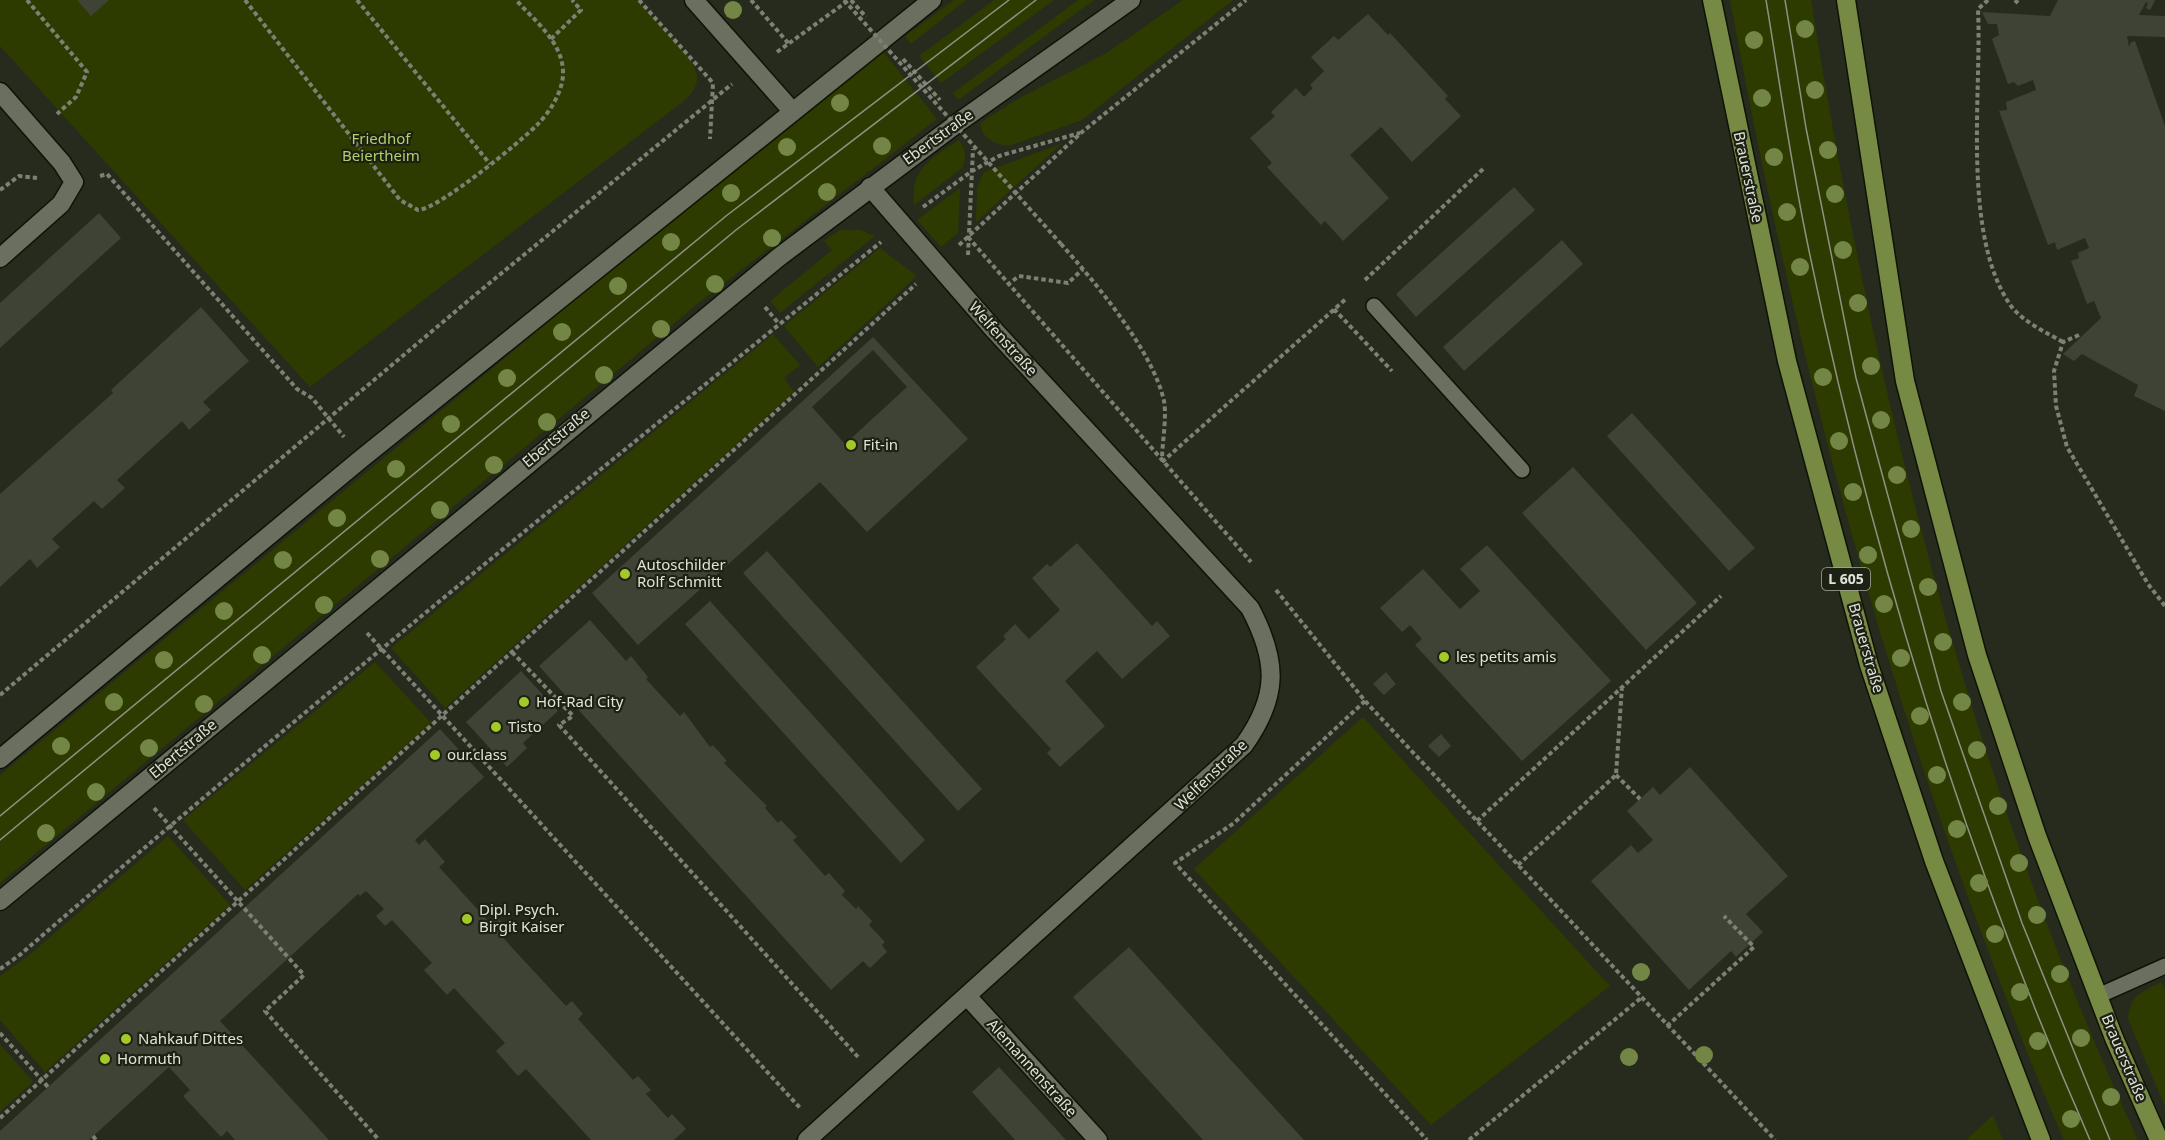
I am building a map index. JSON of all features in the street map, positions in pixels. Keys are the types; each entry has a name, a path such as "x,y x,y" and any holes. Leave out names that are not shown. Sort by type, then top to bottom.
{"main road":[{"path":"694,0 793,112"},
{"path":"0,759 361,459 932,0"},
{"name":"Ebertstraße","path":"0,901 347,611 727,299 870,187 1131,0"},
{"name":"Brauerstraße","path":"1712,0 1787,361 1869,665 1934,861 2041,1140"},
{"name":"Brauerstraße","path":"1846,0 1905,381 1977,656 2037,836 2098,996 2159,1140"},
{"path":"0,92 62,163 74,182 61,204 0,258"},
{"name":"Welfenstraße","path":"813,1135 1230,759 1261,722 1268,701 1271,679 1263,633 1250,608 936,265 870,187"},
{"name":"Alemannenstraße","path":"967,996 1098,1140"}],"lane":[{"path":"1374,306 1522,470"},
{"path":"2098,996 2165,966"}],"path":[{"path":"27,0 87,72 75,97 36,133"},
{"path":"245,0 404,204 418,210 434,206 538,124 560,90 563,74 561,54 551,39 516,0"},
{"path":"357,0 490,164"},
{"path":"551,39 580,10 572,0"},
{"path":"639,0 713,83 710,139"},
{"path":"752,0 789,44"},
{"path":"844,0 1083,269 1131,333 1152,371 1164,401 1162,461"},
{"path":"771,57 849,0"},
{"path":"0,1118 1082,132 1246,0"},
{"path":"1988,0 1978,9 1980,217 1992,268 2012,307 2063,342"},
{"path":"0,695 328,418 732,84"},
{"path":"914,214 972,171 999,156 1082,132"},
{"path":"1359,286 1483,169"},
{"path":"74,182 106,174 297,389 312,398 361,459"},
{"path":"968,237 1007,285 1259,571"},
{"path":"0,969 21,954 382,649 877,244"},
{"path":"1007,285 1019,276 1068,283 1083,269"},
{"path":"1137,485 1351,294"},
{"path":"759,299 779,324"},
{"path":"1334,309 1392,371"},
{"path":"2079,335 2063,342 2054,372 2056,406 2067,447 2148,584 2165,606"},
{"path":"1272,586 1365,701 1775,1140"},
{"path":"1477,821 1720,596"},
{"path":"347,611 444,715 813,1135"},
{"path":"512,652 573,716 559,725 876,1077"},
{"path":"1518,865 1616,775 1622,685"},
{"path":"1365,701 1234,823 1175,863 1427,1140"},
{"path":"1616,775 1640,799"},
{"path":"136,788 304,975 265,1011 379,1140"},
{"path":"1667,1026 1754,947 1724,916"},
{"path":"1469,1140 1641,998"},
{"path":"0,1033 48,1087"}],"green space":[{"name":"Friedhof Beiertheim","path":"0,0 637,0 672,36 689,58 695,68 697,83 685,100 310,387 0,46"},
{"path":"954,0 966,0 911,44 905,36"},
{"path":"994,0 1054,0 941,83 919,56"},
{"path":"1078,0 1094,0 958,100 953,93"},
{"path":"1183,0 1233,0 1082,120 1009,146 994,142 983,133 980,123 1016,100 1108,52"},
{"path":"1730,0 1811,0 1836,146 1865,292 1898,437 1935,581 1977,724 2025,865 2079,1004 2138,1140 2064,1140 2010,1009 1939,816 1901,701 1834,470 1778,236"},
{"path":"880,48 937,119 701,301 0,883 0,775"},
{"path":"959,140 965,154 962,168 914,205 914,192 919,173 932,159"},
{"path":"1061,144 976,222 977,187 984,172"},
{"path":"960,188 958,233 941,247 917,220"},
{"path":"840,230 860,230 875,236 780,313 770,301 832,250 824,241"},
{"path":"880,248 917,276 818,367 784,326"},
{"path":"773,334 800,365 784,378 794,392 445,708 391,648"},
{"path":"375,662 431,723 245,890 183,820"},
{"path":"1363,717 1610,986 1431,1125 1194,869"},
{"path":"168,836 230,905 45,1072 0,1020 0,976 28,956"},
{"path":"2161,982 2165,990 2165,1107 2128,1019 2134,1000 2142,992"},
{"path":"0,1044 33,1082 0,1112"},
{"path":"1993,1115 2003,1140 1966,1140"}],"building":[{"path":"77,0 109,0 91,16"},
{"path":"2058,0 2155,0 2150,10 2146,8 2148,3 2146,2 2139,15 2165,16 2165,37 2127,36 2129,47 2131,42 2135,41 2165,126 2165,411 2134,396 2138,385 2082,354 2074,361 2063,354 2101,318 2094,301 2087,304 2071,261 2079,258 2078,253 2089,248 2085,238 2057,250 2055,242 2048,245 1999,111 2007,110 2006,102 2036,90 2033,80 2018,86 2014,82 2008,84 1992,39 1999,35 1997,24 1988,24 1982,12 2050,16"},
{"path":"1368,14 1388,35 1390,33 1448,96 1445,99 1461,116 1412,162 1381,127 1350,155 1389,198 1343,241 1325,221 1321,225 1267,167 1272,163 1250,138 1275,116 1271,112 1296,88 1304,97 1313,88 1310,85 1324,71 1311,57 1334,36 1338,40"},
{"path":"1514,187 1535,210 1416,317 1396,294"},
{"path":"99,213 121,238 0,348 0,303"},
{"path":"1562,240 1583,264 1464,371 1443,347"},
{"path":"201,307 249,361 203,402 211,410 189,430 182,421 117,480 125,488 102,509 94,501 52,539 60,547 37,568 30,559 0,587 0,494 113,393 111,390"},
{"path":"873,337 968,439 867,532 820,482 638,645 592,593","holes":["873,350 907,387 845,444 812,407"]},
{"path":"1632,413 1755,548 1729,571 1607,436"},
{"path":"1573,467 1697,603 1646,650 1522,513"},
{"path":"1077,543 1152,626 1157,621 1170,636 1122,679 1097,651 1065,681 1105,726 1060,767 1047,753 1051,749 976,667 1006,639 1003,636 1015,624 1029,639 1060,610 1032,578 1047,564 1050,567"},
{"path":"1487,545 1611,681 1522,761 1415,645 1422,639 1410,625 1402,632 1380,608 1423,569 1460,609 1480,591 1460,569"},
{"path":"767,551 982,789 958,811 743,573"},
{"path":"710,601 925,840 901,863 685,624"},
{"path":"590,620 626,661 631,656 648,677 646,679 680,716 684,712 710,747 713,745 727,761 724,763 767,806 765,808 778,823 781,820 797,837 793,840 825,876 829,873 845,891 842,895 856,909 858,906 872,921 869,925 885,942 882,945 887,952 870,968 863,961 831,990 539,666"},
{"path":"521,671 558,711 523,743 527,748 507,767 466,722"},
{"path":"1386,672 1396,684 1384,695 1373,684"},
{"path":"440,729 484,777 415,840 419,845 425,839 445,862 439,867 489,922 496,916 510,931 503,937 506,941 566,1006 572,1001 583,1014 578,1019 633,1080 638,1076 651,1090 646,1094 668,1118 672,1114 686,1129 674,1140 591,1140 526,1069 518,1076 496,1051 505,1043 454,988 447,995 424,970 432,963 392,920 385,926 376,916 384,909 366,891 360,896 358,894 220,1021 329,1140 235,1140 227,1131 221,1137 183,1096 190,1090 169,1067 89,1140 0,1140 0,1131"},
{"path":"1441,734 1451,746 1439,757 1428,746"},
{"path":"1690,767 1788,876 1746,914 1763,932 1736,957 1731,951 1689,990 1591,881 1631,845 1638,853 1653,840 1627,811 1653,787 1660,795"},
{"path":"1129,947 1304,1140 1203,1140 1073,997"},
{"path":"999,1067 1066,1140 1015,1140 972,1092"}],"tram line":[{"path":"0,816 726,216 1009,0"},
{"path":"0,840 736,230 1036,0"},
{"path":"1766,0 1806,236 1831,352 1890,582 1924,696 2001,920 2090,1140"},
{"path":"1785,0 1806,128 1856,378 1941,691 2022,923 2110,1140"}],"place":[{"name":"Fit-in","path":"851,445"},
{"name":"Autoschilder Rolf Schmitt","path":"625,574"},
{"name":"les petits amis","path":"1444,657"},
{"name":"Hof-Rad City","path":"524,702"},
{"name":"Tisto","path":"496,727"},
{"name":"our.class","path":"435,755"},
{"name":"Dipl. Psych. Birgit Kaiser","path":"467,919"},
{"name":"Nahkauf Dittes","path":"126,1039"},
{"name":"Hormuth","path":"105,1059"}]}
